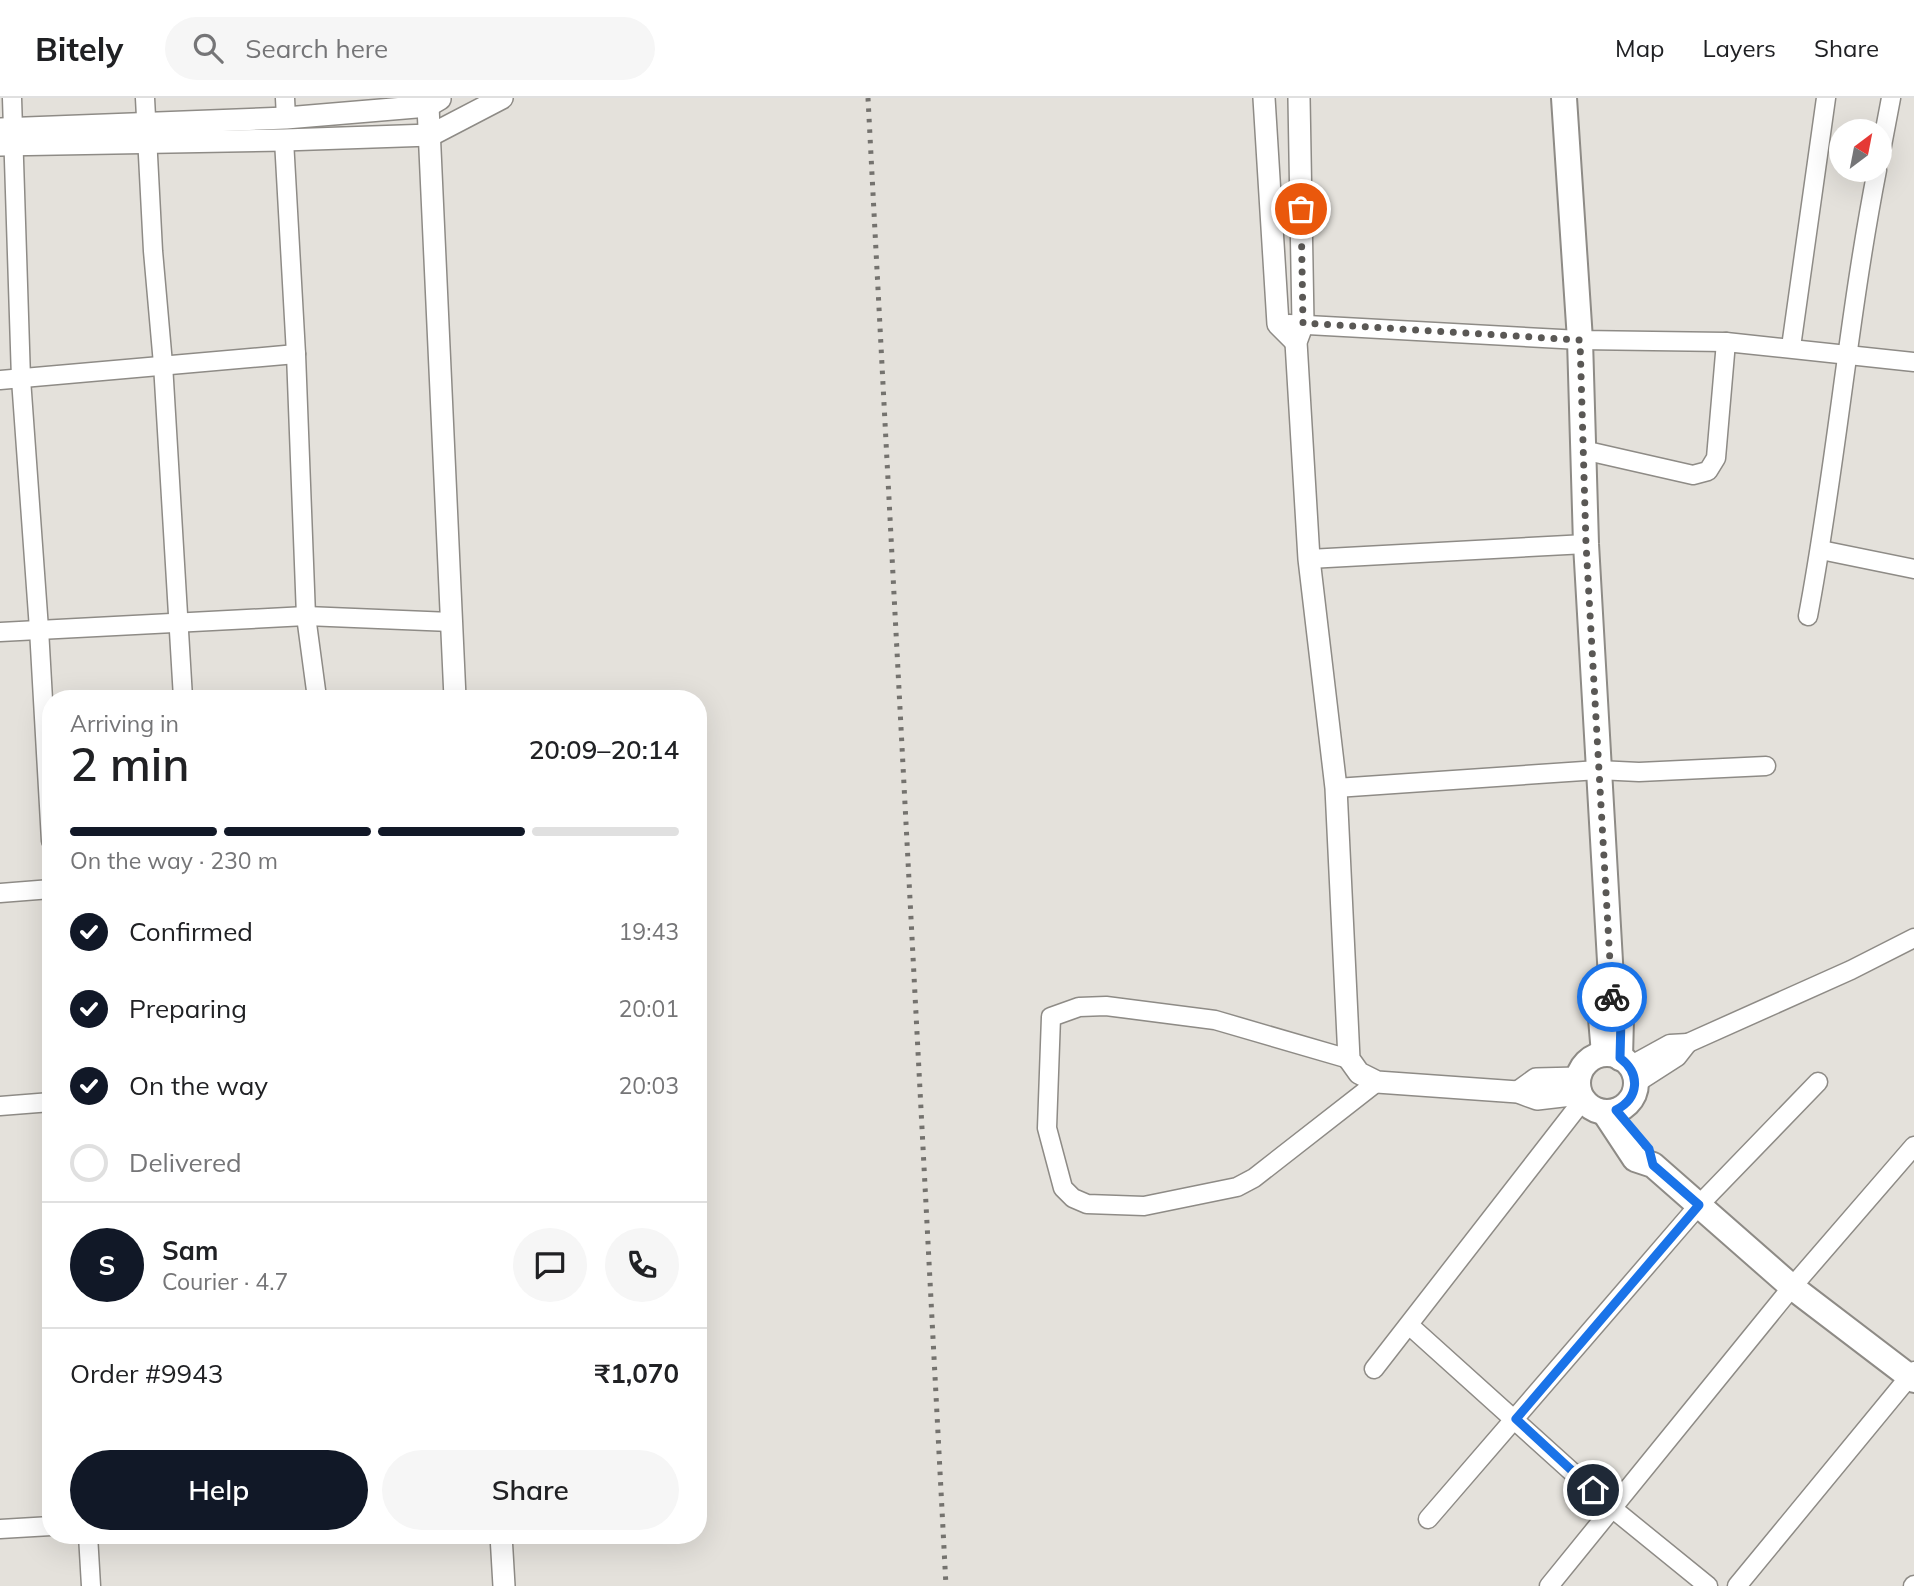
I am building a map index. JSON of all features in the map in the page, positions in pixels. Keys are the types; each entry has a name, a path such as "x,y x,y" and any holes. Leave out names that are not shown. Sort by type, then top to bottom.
{"main road":[{"path":"1564,98 1580,340 1586,544 1612,996 1601,1017 1632,1098 1625,1106 1592,1099"},
{"path":"1622,1066 1587,1062 1592,1099 1635,1158 1653,1165 1792,1287 1913,1376"}],"street":[{"path":"12,98 7,137 42,690"},
{"path":"145,98 183,690"},
{"path":"7,137 148,132 284,140 431,135 502,98"},
{"path":"1264,98 1278,324 1299,332 1726,341 1914,362"},
{"path":"1299,98 1299,332 1309,559 1336,788 1349,1059 1359,1073 1377,1082 1518,1092 1537,1099 1592,1099"},
{"path":"1791,347 1826,98"},
{"path":"1887,119 1891,98"},
{"path":"148,132 285,108 432,101 431,135 454,690"},
{"path":"284,140 306,616 316,690"},
{"path":"1808,616 1821,550 1846,353 1875,182"},
{"path":"1583,450 1693,475 1708,471 1716,458 1726,341"},
{"path":"0,380 296,355"},
{"path":"1309,559 1586,544"},
{"path":"1821,550 1914,569"},
{"path":"0,632 306,616 451,622"},
{"path":"1336,788 1598,770 1639,772 1766,766"},
{"path":"0,893 42,890"},
{"path":"1622,1066 1670,1044 1688,1043 1851,970 1914,938"},
{"path":"1349,1059 1215,1020 1106,1006 1063,1011 1051,1017 1047,1128 1063,1188 1073,1198 1087,1204 1144,1206 1237,1187 1261,1173 1377,1082"},
{"path":"1428,1519 1699,1205 1818,1082"},
{"path":"1374,1369 1592,1099"},
{"path":"0,1106 42,1103"},
{"path":"1549,1586 1792,1287 1914,1146"},
{"path":"1409,1325 1612,1508 1708,1586"},
{"path":"1737,1586 1913,1376"},
{"path":"0,1529 42,1527"},
{"path":"88,1544 90,1586"},
{"path":"502,1544 504,1586"}],"railway":[{"path":"868,98 946,1586"}],"way so far":[{"path":"1301,209 1303,323 1580,340 1586,544 1612,997"}],"route":[{"path":"1593,1490 1516,1419 1699,1205 1653,1165 1649,1149 1616,1110 1625,1106 1632,1098 1635,1079 1632,1069 1620,1058 1621,1018 1612,997"}]}
